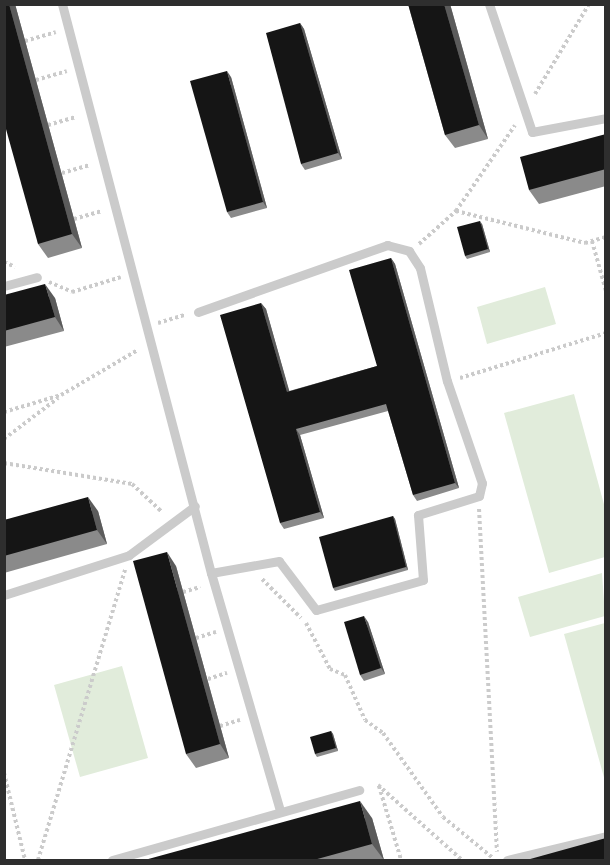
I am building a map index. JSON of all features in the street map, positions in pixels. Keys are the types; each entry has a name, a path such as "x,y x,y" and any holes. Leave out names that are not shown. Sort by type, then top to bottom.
{"lane":[{"path":"62,4 149,344 195,506 211,573 280,810"},
{"path":"489,4 532,132 606,118"},
{"path":"198,312 387,245 409,250 420,268 447,381 482,483 479,496 429,507 417,515 423,580 327,609 316,610 306,600 279,561 211,573"},
{"path":"4,286 38,277"},
{"path":"4,595 129,555 195,506"},
{"path":"112,861 280,810 359,790"},
{"path":"507,861 606,836"}],"path":[{"path":"25,41 69,28"},
{"path":"36,80 79,68"},
{"path":"48,124 90,112"},
{"path":"62,173 103,161"},
{"path":"74,219 115,206"},
{"path":"409,250 437,233 456,211 592,241 606,237"},
{"path":"592,241 606,291"},
{"path":"4,262 72,292 132,273"},
{"path":"447,381 606,333"},
{"path":"4,439 61,395 149,344"},
{"path":"4,412 61,395"},
{"path":"4,463 132,484 174,522"},
{"path":"479,496 497,861"},
{"path":"38,861 129,555"},
{"path":"257,575 310,627 330,669 345,675 365,720 383,734 443,818 497,861"},
{"path":"4,773 25,861"},
{"path":"359,790 378,785"},
{"path":"378,785 401,861"},
{"path":"378,785 462,861"}],"green space":[{"path":"545,287 556,324 487,344 477,307"},
{"path":"574,394 605,508 605,557 549,573 504,413"},
{"path":"602,573 605,616 530,637 518,597"},
{"path":"606,623 605,781 564,634"},
{"path":"122,666 148,758 80,777 54,685"}],"building":[{"path":"4,4 9,4 72,234 38,244 4,122"},
{"path":"408,4 444,4 479,125 445,135"},
{"path":"300,23 338,153 301,164 266,33"},
{"path":"227,71 263,202 227,212 190,81"},
{"path":"606,134 606,169 529,190 520,157"},
{"path":"480,221 488,249 465,256 457,227"},
{"path":"391,258 455,483 413,495 386,404 296,429 320,512 280,523 220,315 261,303 287,392 377,366 349,270"},
{"path":"45,284 55,317 4,331 4,295"},
{"path":"88,497 97,530 4,556 4,520"},
{"path":"393,516 406,567 333,588 319,537"},
{"path":"167,552 220,744 186,754 133,561"},
{"path":"364,616 381,668 360,675 344,622"},
{"path":"331,731 336,748 315,754 310,737"},
{"path":"360,801 372,844 310,861 141,861"},
{"path":"606,838 606,861 523,861"}]}
